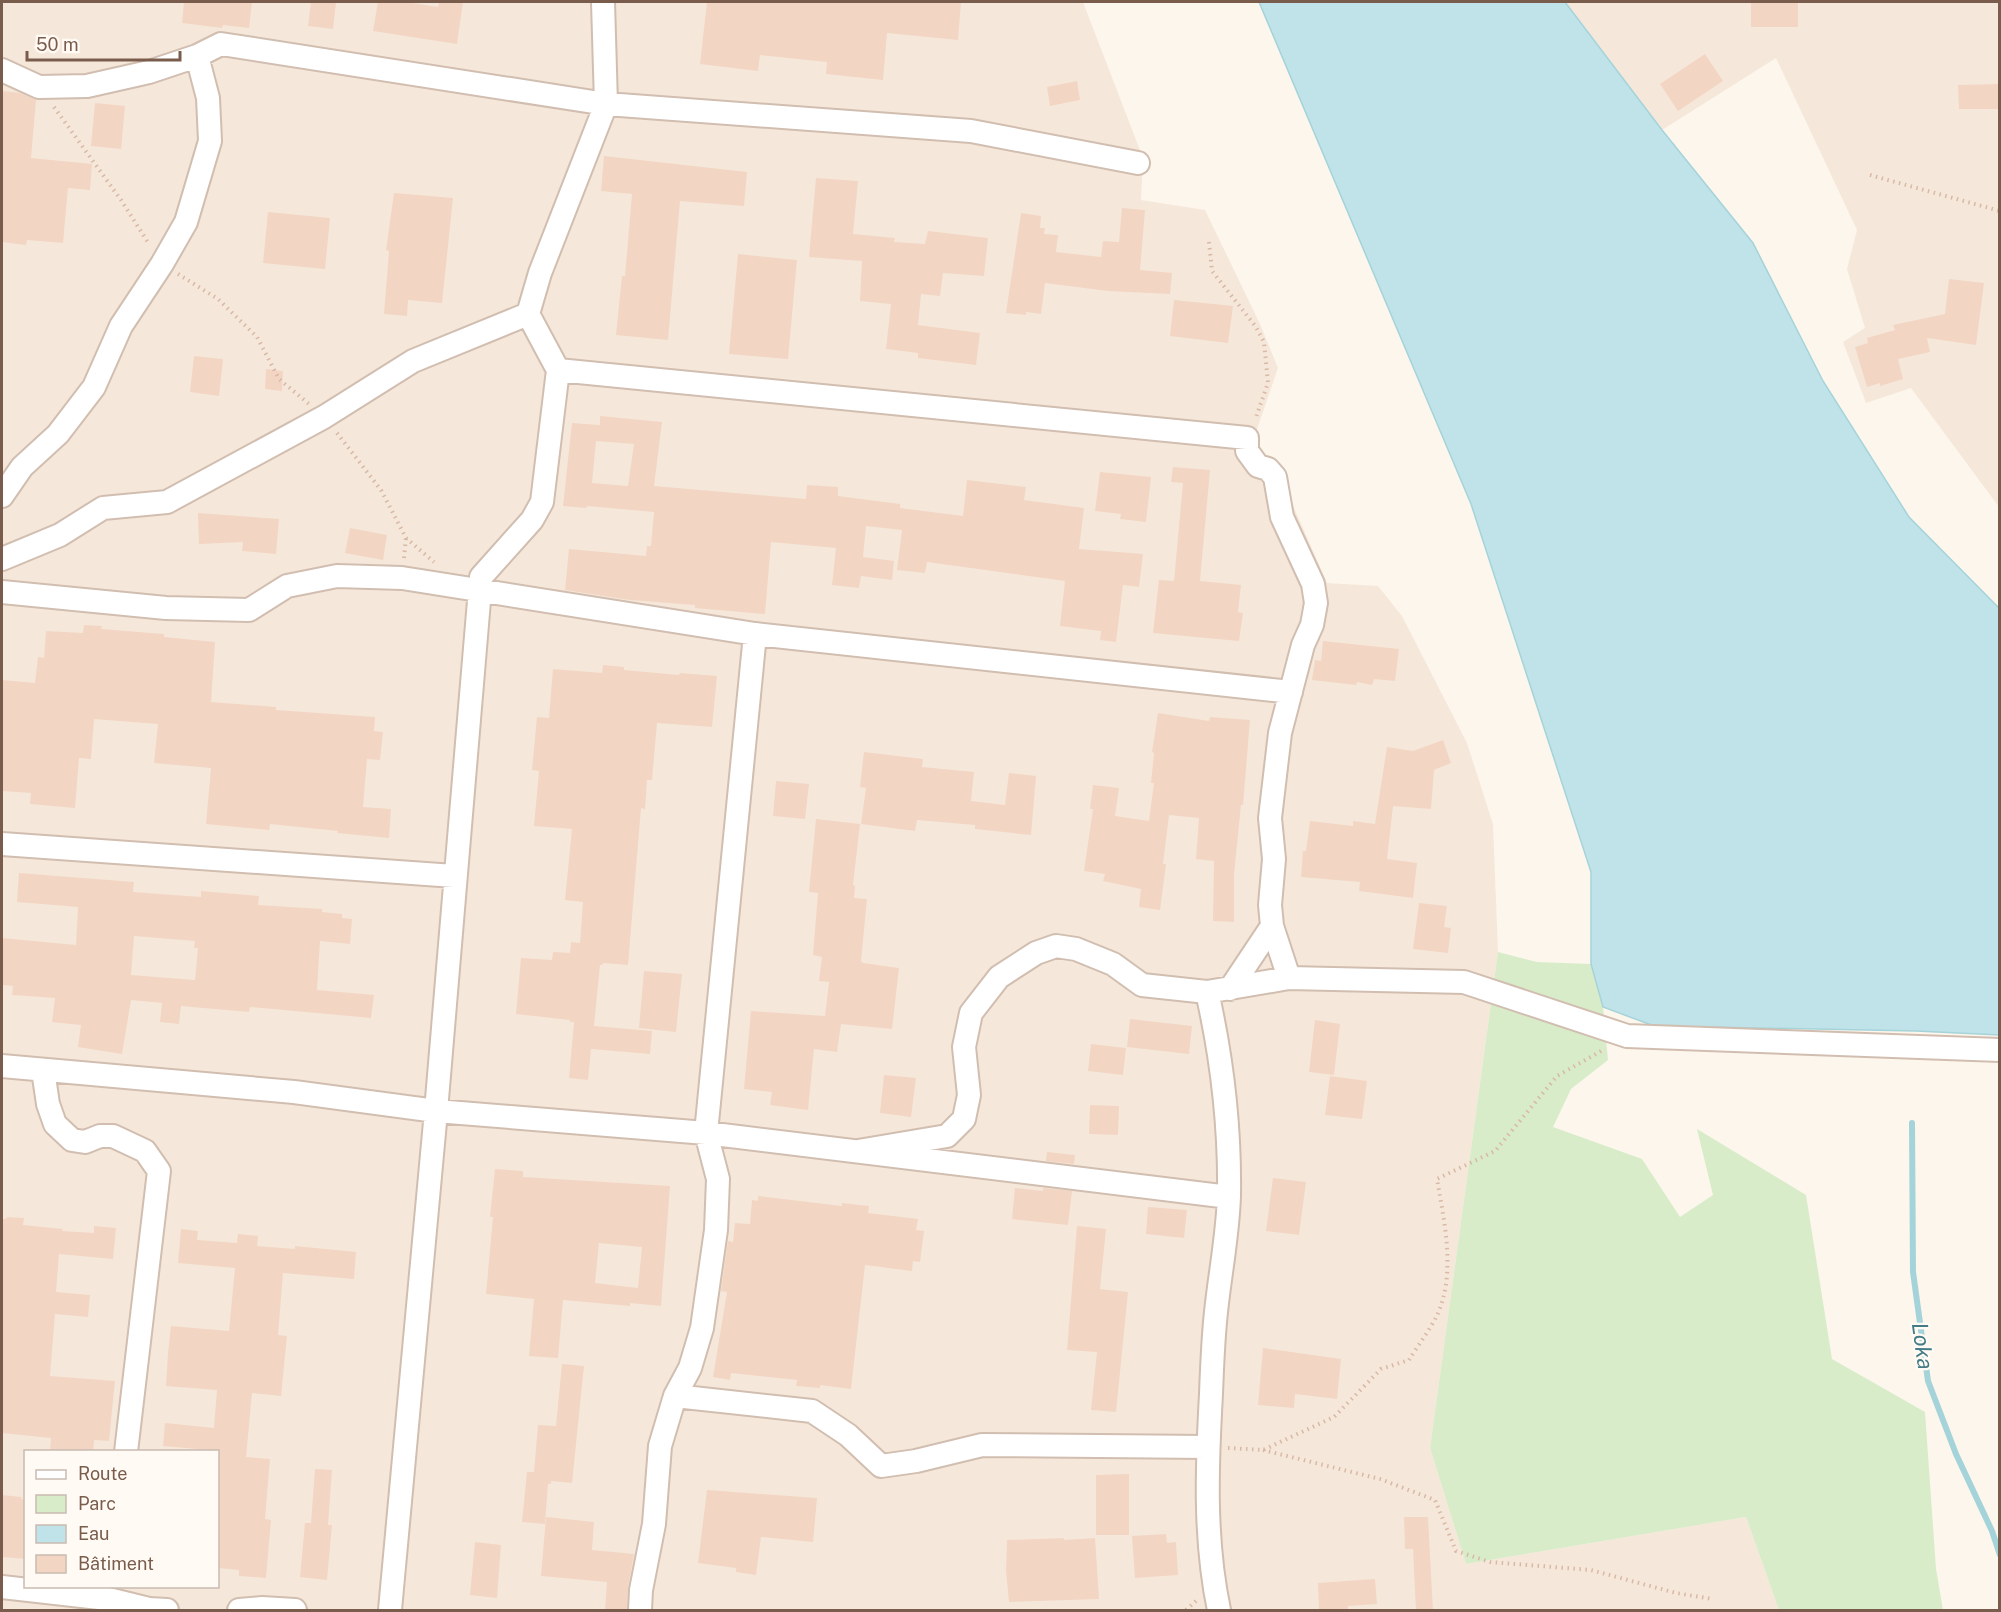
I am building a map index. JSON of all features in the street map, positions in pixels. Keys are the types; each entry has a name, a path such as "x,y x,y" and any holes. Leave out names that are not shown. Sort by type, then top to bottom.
{"street":[{"path":"390,1611 436,1111 481,577 532,520 542,502 558,370 528,314 540,273 606,104 603,2"},
{"path":"2,70 39,87 87,86 148,72 197,56 221,44 606,104 971,131 1138,163"},
{"path":"2,496 22,467 58,434 94,387 121,326 162,264 186,222 210,141 208,98 197,56"},
{"path":"2,559 60,535 103,508 167,502 324,417 413,361 528,314"},
{"path":"558,370 1247,438 1247,451 1258,466 1268,469 1275,477 1282,517 1313,584 1316,603 1312,625 1303,645 1280,733 1270,818 1274,859 1270,905 1272,926 1289,978"},
{"path":"2,592 166,608 249,610 287,586 337,576 402,578 755,634 1291,692"},
{"path":"640,1611 641,1590 654,1524 660,1446 675,1396 690,1368 702,1328 716,1230 718,1179 706,1133 755,634"},
{"path":"2,844 454,876"},
{"path":"1230,989 1272,926"},
{"path":"858,1151 947,1136 964,1119 969,1095 964,1047 970,1013 999,977 1036,953 1056,946 1076,949 1113,964 1142,985 1207,992 1289,978 1464,982 1627,1036 2000,1050"},
{"path":"1207,992 1214,1022 1228,1135 1229,1197 1215,1314 1208,1447 1208,1534 1219,1611"},
{"path":"2,1066 294,1092 436,1111 706,1133 1229,1197"},
{"path":"43,1071 48,1104 55,1124 72,1140 85,1142 100,1136 113,1136 145,1151 159,1171 126,1450"},
{"path":"675,1396 812,1411 848,1435 881,1466 916,1461 982,1445 1208,1447"},
{"path":"2,1587 109,1593 149,1609 167,1611"},
{"path":"239,1611 261,1608 295,1611"}],"path":[{"path":"39,87 121,200 162,264 218,299 258,337 279,379 324,417 381,490 406,538 440,567"},
{"path":"1870,175 2000,211"},
{"path":"1209,242 1212,271 1256,327 1264,342 1266,352 1268,383 1247,438"},
{"path":"1263,1450 1334,1417 1381,1369 1409,1360 1440,1310 1446,1280 1446,1228 1437,1179 1496,1151 1557,1076 1627,1036"},
{"path":"1208,1447 1263,1450 1380,1479 1435,1500 1456,1551 1473,1557 1490,1562 1591,1570 1676,1593 1712,1599"}],"shaded area":[{"path":"2,2 1083,2 1143,158 1141,200 1205,210 1260,324 1278,368 1252,444 1281,478 1327,583 1378,586 1402,616 1467,743 1493,824 1498,952 1430,1448 1466,1564 1746,1517 1779,1610 2,1610"},
{"path":"1565,2 1999,2 1999,507 1911,388 1866,403 1843,342 1865,328 1847,269 1857,230 1776,58 1662,130"}],"green space":[{"path":"1498,952 1537,962 1591,964 1603,1007 1608,1060 1571,1089 1553,1127 1642,1159 1680,1217 1713,1195 1697,1129 1806,1195 1832,1359 1925,1412 1936,1569 1943,1610 1779,1610 1746,1517 1466,1564 1430,1448"}],"water":[{"path":"1259,2 1565,2 1662,130 1753,243 1823,381 1909,517 1999,608 1999,1035 1916,1031 1654,1026 1603,1007 1591,964 1591,872 1471,504"}],"building":[{"path":"184,2 252,2 249,28 223,25 222,28 182,23"},
{"path":"311,2 336,3 333,29 308,26"},
{"path":"378,2 406,2 438,7 439,2 463,2 457,44 373,31"},
{"path":"707,2 961,2 958,40 887,33 883,80 826,74 827,62 760,55 758,71 700,64"},
{"path":"1751,2 1798,2 1798,27 1751,27"},
{"path":"1705,54 1723,81 1678,111 1660,84"},
{"path":"1077,81 1080,100 1050,106 1047,87"},
{"path":"2000,84 2000,109 1959,109 1958,85"},
{"path":"2,91 20,93 36,100 31,158 92,164 90,190 68,188 63,243 27,240 26,245 2,242"},
{"path":"95,103 125,106 121,149 91,146"},
{"path":"604,156 747,172 744,206 680,201 668,340 616,335 622,276 625,276 632,194 601,191"},
{"path":"816,178 858,181 853,234 895,238 894,242 925,244 928,231 988,238 984,276 943,273 940,296 921,294 918,325 980,333 976,365 918,358 918,353 886,349 891,304 860,301 862,261 809,257"},
{"path":"394,193 453,198 442,303 408,300 407,316 384,314 389,251 386,250"},
{"path":"1122,208 1145,210 1140,270 1172,273 1170,294 1108,291 1045,283 1041,314 1006,313 1021,213 1041,216 1040,228 1045,228 1044,234 1058,235 1056,252 1101,257 1103,241 1119,242"},
{"path":"268,212 330,218 325,269 263,263"},
{"path":"738,254 797,260 788,359 729,354"},
{"path":"1949,279 1984,283 1976,345 1927,338 1930,352 1898,359 1903,379 1880,386 1880,383 1867,387 1855,347 1868,343 1867,338 1895,330 1893,325 1945,314"},
{"path":"1174,300 1233,306 1228,343 1170,336"},
{"path":"194,356 223,359 219,396 190,392"},
{"path":"266,369 283,371 282,391 265,389"},
{"path":"600,416 662,422 654,486 806,499 807,485 838,487 838,496 900,504 900,508 963,516 967,480 1026,487 1024,500 1084,508 1079,549 1143,554 1139,587 1123,585 1116,642 1100,640 1101,631 1060,626 1065,581 927,562 925,573 897,570 902,530 866,526 863,557 894,561 892,580 861,576 859,588 832,585 836,548 771,542 765,614 695,608 695,605 630,600 565,590 569,549 646,556 647,546 651,546 654,512 563,506 572,423 600,425","holes":["596,441 634,444 628,486 592,483"]},
{"path":"1173,467 1210,470 1200,581 1241,585 1238,612 1243,613 1239,641 1153,633 1159,580 1174,581 1183,483 1171,482"},
{"path":"1100,472 1151,477 1146,522 1120,519 1121,514 1095,511"},
{"path":"198,513 279,519 276,554 242,551 243,542 199,544"},
{"path":"350,528 387,535 383,560 345,553"},
{"path":"84,625 215,642 211,702 276,707 276,710 375,717 374,731 383,732 380,760 367,759 363,807 391,809 389,838 270,824 269,830 206,824 211,768 154,763 158,724 94,719 91,759 79,758 75,808 30,804 31,793 2,791 2,680 35,683 38,657 44,658 46,631 83,633"},
{"path":"1323,641 1399,649 1395,681 1374,679 1372,685 1357,682 1356,685 1312,680 1315,660 1321,661"},
{"path":"603,665 624,667 624,670 717,676 712,727 657,723 652,780 647,780 645,809 641,808 628,965 603,963 600,965 594,1026 652,1031 650,1054 591,1049 588,1080 569,1078 574,1022 516,1014 521,958 552,960 553,952 570,953 571,942 580,943 583,902 565,900 572,829 534,826 539,771 532,770 537,717 549,718 553,669 602,673"},
{"path":"1158,713 1209,721 1210,717 1250,720 1234,875 1234,922 1213,921 1214,861 1196,859 1199,818 1169,815 1160,910 1139,907 1141,889 1103,881 1105,874 1084,871 1093,809 1090,809 1093,785 1119,788 1115,816 1149,821 1154,783 1151,783 1154,753 1152,752"},
{"path":"1443,740 1451,763 1434,770 1431,809 1393,806 1387,859 1417,863 1413,898 1359,891 1360,882 1301,877 1303,851 1306,851 1310,821 1353,826 1353,821 1375,824 1387,747 1413,751"},
{"path":"864,752 923,759 922,767 974,772 971,801 1005,805 1009,773 1036,776 1031,835 975,829 975,825 917,820 915,831 861,824 866,788 860,787"},
{"path":"776,781 809,784 805,819 773,816"},
{"path":"816,819 860,824 853,885 855,886 854,898 867,899 861,961 899,968 892,1029 841,1024 837,1052 814,1049 808,1110 770,1105 772,1092 744,1089 751,1011 825,1016 829,982 819,981 822,957 813,955 818,893 809,892"},
{"path":"19,873 134,882 133,892 201,897 201,891 259,896 258,905 322,909 322,912 342,914 342,918 352,919 350,944 320,941 317,990 374,995 371,1018 250,1007 249,1012 181,1006 179,1024 160,1022 162,1003 131,1000 122,1054 78,1047 81,1025 52,1022 55,998 12,995 13,986 2,985 2,938 76,945 78,907 17,902","holes":["134,936 195,941 194,948 198,948 195,980 131,975"]},
{"path":"1419,903 1447,906 1444,927 1451,928 1448,953 1413,949"},
{"path":"644,971 682,974 676,1032 639,1028"},
{"path":"1130,1019 1192,1026 1189,1054 1127,1047"},
{"path":"1315,1020 1340,1024 1334,1075 1309,1072"},
{"path":"1091,1044 1126,1048 1123,1075 1088,1071"},
{"path":"884,1075 916,1078 911,1117 880,1113"},
{"path":"1330,1076 1367,1081 1362,1119 1325,1115"},
{"path":"1090,1105 1119,1106 1118,1135 1089,1134"},
{"path":"1047,1152 1075,1155 1074,1164 1046,1161"},
{"path":"495,1169 523,1171 523,1177 670,1186 661,1306 630,1303 630,1306 563,1300 558,1358 529,1356 534,1299 486,1294 493,1217 490,1217","holes":["599,1243 642,1247 638,1288 595,1283"]},
{"path":"1273,1178 1306,1182 1299,1235 1266,1231"},
{"path":"1015,1188 1072,1191 1068,1225 1012,1219"},
{"path":"758,1196 842,1206 842,1203 869,1206 868,1213 918,1219 916,1230 924,1231 920,1262 913,1261 912,1271 865,1265 851,1389 820,1385 820,1388 796,1386 797,1380 731,1373 730,1380 713,1377 727,1292 721,1291 728,1241 733,1242 735,1223 750,1224 752,1200 758,1201"},
{"path":"1148,1207 1187,1210 1184,1238 1146,1234"},
{"path":"7,1217 24,1218 23,1225 63,1229 62,1231 94,1233 94,1226 116,1228 113,1259 59,1254 56,1292 90,1295 88,1317 55,1314 50,1376 115,1381 109,1441 94,1440 93,1450 50,1450 51,1438 2,1433 2,1219"},
{"path":"1077,1226 1106,1229 1100,1289 1128,1292 1116,1412 1091,1410 1097,1352 1067,1350"},
{"path":"181,1229 198,1231 197,1240 237,1243 238,1234 258,1236 257,1246 295,1249 295,1246 356,1252 354,1279 283,1273 278,1335 287,1336 281,1396 252,1393 246,1457 270,1459 265,1519 271,1520 266,1578 239,1576 239,1570 219,1568 219,1450 163,1446 165,1423 214,1428 217,1390 166,1386 171,1326 229,1331 235,1268 178,1263"},
{"path":"1263,1348 1341,1359 1337,1399 1295,1394 1294,1408 1258,1405"},
{"path":"562,1364 584,1366 572,1483 551,1481 551,1484 548,1484 545,1524 522,1522 527,1472 534,1472 538,1425 556,1426"},
{"path":"315,1469 332,1470 328,1525 332,1525 327,1580 300,1577 305,1523 311,1523"},
{"path":"1129,1474 1129,1535 1096,1535 1096,1475"},
{"path":"707,1490 817,1498 813,1542 761,1537 756,1575 736,1572 736,1568 698,1563"},
{"path":"2,1495 22,1497 21,1499 24,1500 24,1559 2,1557"},
{"path":"546,1517 594,1522 592,1550 634,1554 628,1587 627,1611 605,1609 607,1582 541,1576"},
{"path":"1404,1517 1428,1517 1433,1611 1416,1611 1413,1549 1405,1549"},
{"path":"1166,1534 1167,1543 1176,1542 1178,1575 1135,1578 1132,1536"},
{"path":"1064,1538 1064,1540 1095,1538 1099,1599 1009,1602 1006,1571 1007,1540"},
{"path":"475,1542 501,1545 497,1598 470,1595"},
{"path":"1375,1579 1377,1604 1348,1606 1348,1611 1319,1611 1318,1583"}],"waterway":[{"name":"Loka","path":"1912,1123 1913,1272 1928,1381 1956,1454 1992,1531 2000,1555"}]}
